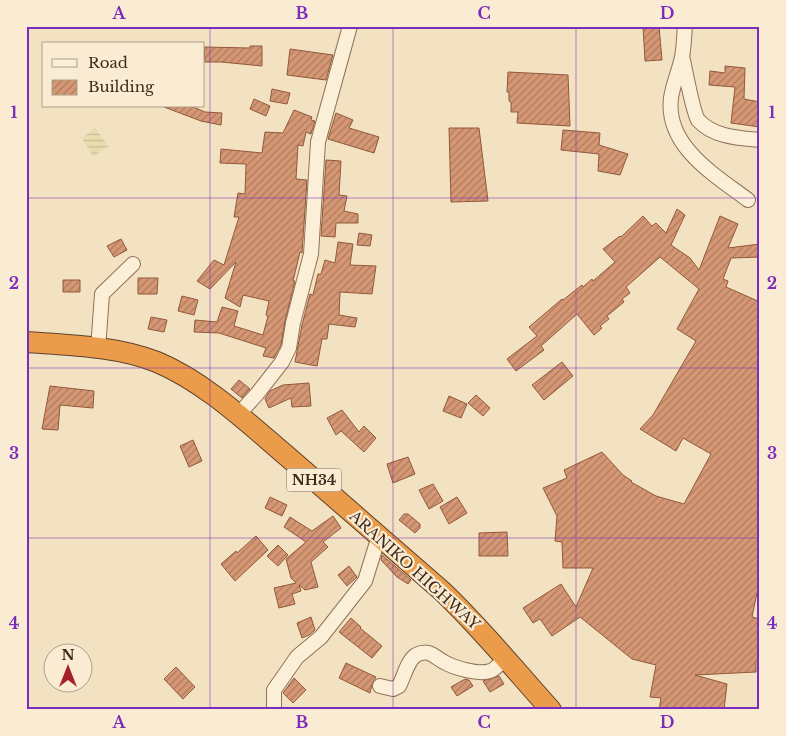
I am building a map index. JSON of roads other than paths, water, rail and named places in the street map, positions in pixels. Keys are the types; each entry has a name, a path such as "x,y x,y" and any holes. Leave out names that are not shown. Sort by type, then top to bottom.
{"highway":[{"name":"ARANIKO HIGHWAY","path":"26,342 98,349 134,355 157,362 200,387 238,415 379,536 472,620 550,710"}],"street":[{"path":"238,415 282,362 289,348 293,323 311,254 318,142 350,26"},
{"path":"685,26 682,56 671,98 673,126 680,140 700,163 748,200"},
{"path":"682,56 697,118 716,133 760,140"},
{"path":"98,349 102,294 133,264"},
{"path":"274,710 274,690 297,657 320,637 365,581 379,536"},
{"path":"380,686 393,689 400,686 411,661 423,653 430,653 444,662 480,674 492,671 504,659"}]}
